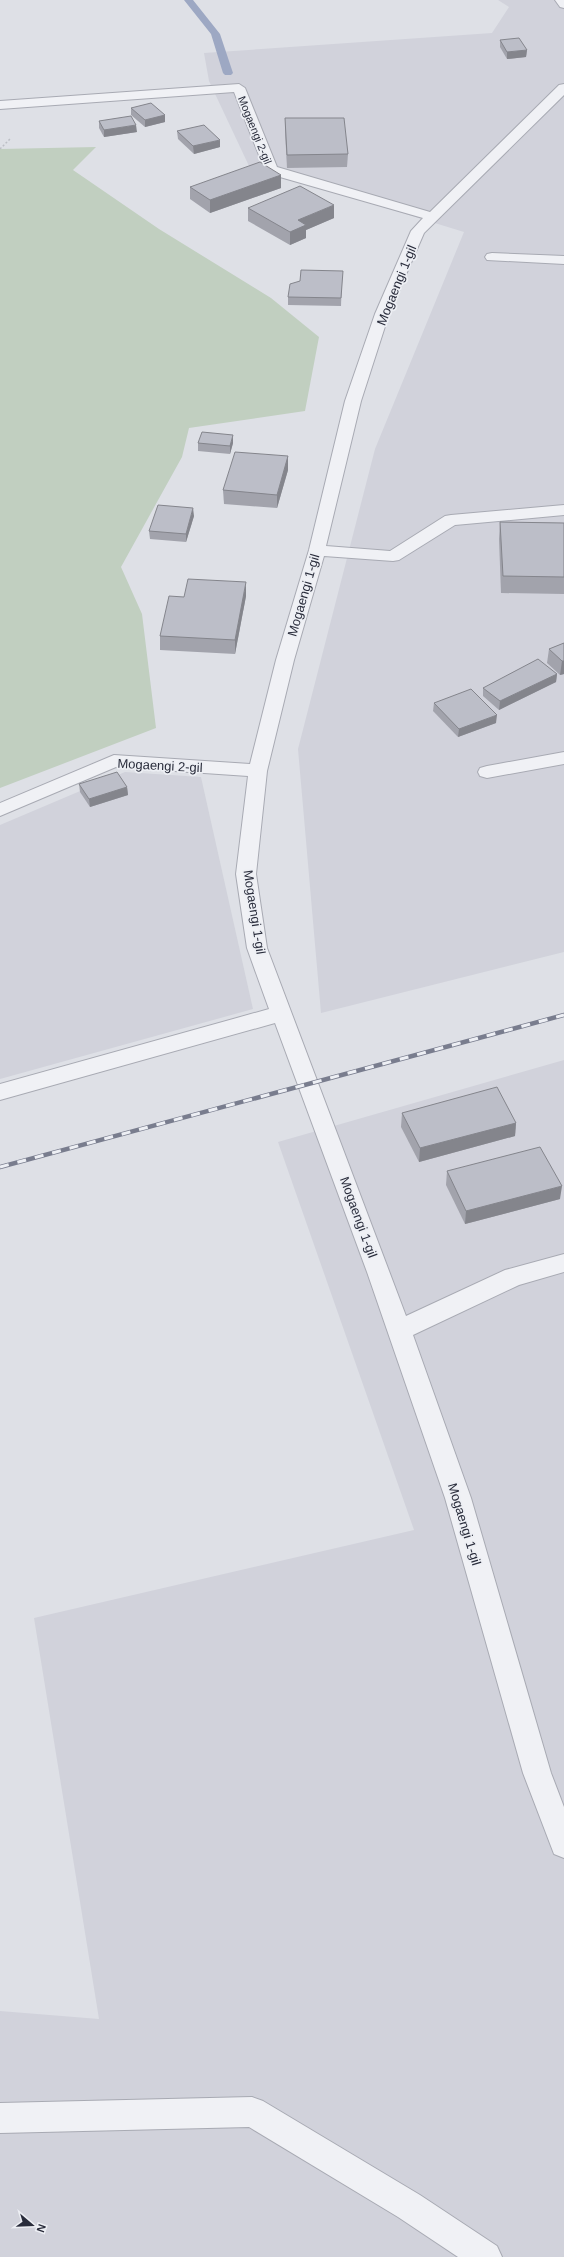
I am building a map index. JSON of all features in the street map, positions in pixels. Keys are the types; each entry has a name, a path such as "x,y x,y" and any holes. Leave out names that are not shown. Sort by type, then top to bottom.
{"street":[{"path":"561,0 564,4"},
{"name":"Mogaengi 2-gil","path":"0,105 238,88 271,170 433,217"},
{"name":"Mogaengi 1-gil","path":"564,88 418,231 382,314 353,401 316,550 285,660 258,771 246,874 257,948 400,1330 458,1498 537,1773 564,1844"},
{"path":"492,257 564,260"},
{"path":"316,550 393,556 451,520 564,510"},
{"path":"487,772 564,758"},
{"name":"Mogaengi 2-gil","path":"0,810 114,761 258,771"},
{"path":"0,1092 282,1014"},
{"path":"400,1330 513,1277 564,1263"},
{"path":"0,2118 252,2112 409,2206 486,2257"}],"shaded area":[{"path":"498,0 564,0 564,952 321,1013 298,749 375,449 464,232 249,166 209,81 204,53 492,33 509,7"},
{"path":"125,772 201,777 253,1009 0,1079 0,825"},
{"path":"564,1060 564,2257 0,2257 0,2011 99,2019 34,1618 414,1530 278,1142"}],"green space":[{"path":"96,147 73,170 159,229 271,298 319,337 305,411 189,428 182,457 121,567 142,614 156,728 0,788 0,149"}],"building":[{"path":"519,38 527,50 507,52 500,40"},
{"path":"151,103 165,115 145,120 131,108"},
{"path":"131,116 136,125 104,130 99,121"},
{"path":"285,118 344,118 348,154 287,155"},
{"path":"204,125 220,140 193,146 177,131"},
{"path":"260,162 281,175 210,200 190,187"},
{"path":"300,186 334,205 298,220 306,225 290,232 248,208"},
{"path":"301,270 343,271 341,298 288,297 290,284 300,281"},
{"path":"202,432 233,435 230,446 198,443"},
{"path":"235,452 288,456 277,495 223,490"},
{"path":"158,505 193,508 186,534 149,531"},
{"path":"500,522 564,523 564,577 503,576"},
{"path":"188,579 246,582 235,640 160,636 169,596 184,597"},
{"path":"564,643 564,661 562,661 549,649"},
{"path":"538,659 557,674 500,701 483,688"},
{"path":"471,689 497,715 459,729 434,703"},
{"path":"117,772 127,787 89,799 79,784"},
{"path":"497,1087 516,1123 420,1148 402,1113"},
{"path":"540,1147 562,1186 466,1211 447,1171"}],"waterway":[{"path":"188,0 215,34 228,73"}],"railway":[{"path":"0,1167 564,1015"}]}
